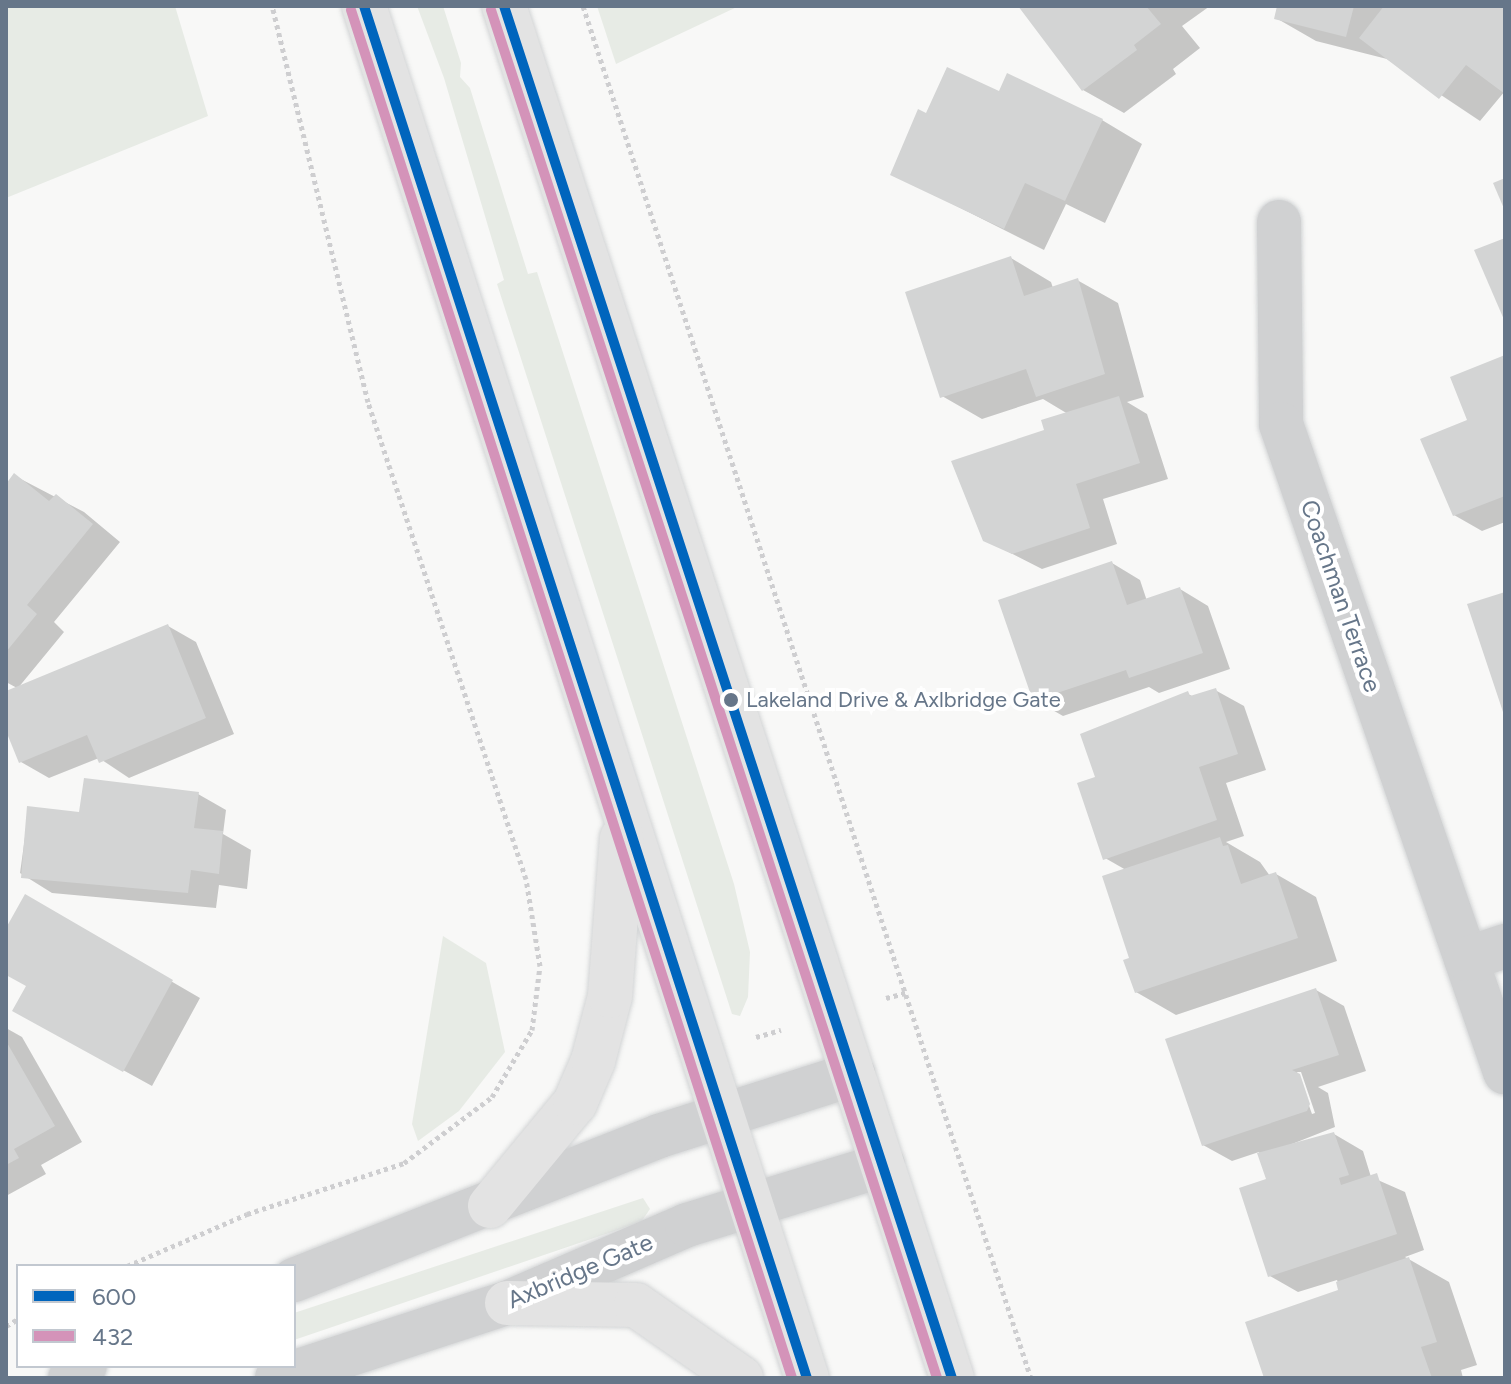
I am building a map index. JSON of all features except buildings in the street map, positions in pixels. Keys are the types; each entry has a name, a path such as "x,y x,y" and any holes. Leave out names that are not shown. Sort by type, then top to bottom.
{"main road":[{"path":"364,6 807,1378"},
{"path":"504,6 952,1378"},
{"path":"490,1206 575,1103 593,1061 610,996 624,815"},
{"path":"507,1303 636,1305 741,1378"}],"street":[{"name":"Coachman Terrace","path":"1279,222 1281,424 1486,953 1505,1072"},
{"path":"296,1279 722,1115 853,1074"},
{"name":"Axbridge Gate","path":"277,1378 507,1303 687,1225 883,1165"}],"path":[{"path":"132,1264 247,1214 404,1163 492,1097 532,1030 540,966 526,879 368,402 272,6"},
{"path":"583,6 1031,1378"}],"shaded area":[{"path":"6,6 175,6 208,116 6,198"},
{"path":"417,6 443,6 461,63 460,77 470,88 528,274 537,272 734,884 750,952 748,997 740,1016 732,1014 497,284 504,280 444,78"},
{"path":"597,6 739,6 616,64"},
{"path":"443,936 486,963 505,1052 459,1111 418,1141 412,1124"},
{"path":"643,1198 650,1209 641,1222 296,1339 296,1312"}],"transit line":[{"name":"600","path":"364,6 807,1378"},
{"name":"600","path":"504,6 952,1378"},
{"name":"432","path":"351,10 792,1378"},
{"name":"432","path":"491,10 937,1378"}],"place":[{"name":"Lakeland Drive & Axlbridge Gate","path":"731,700"}]}
